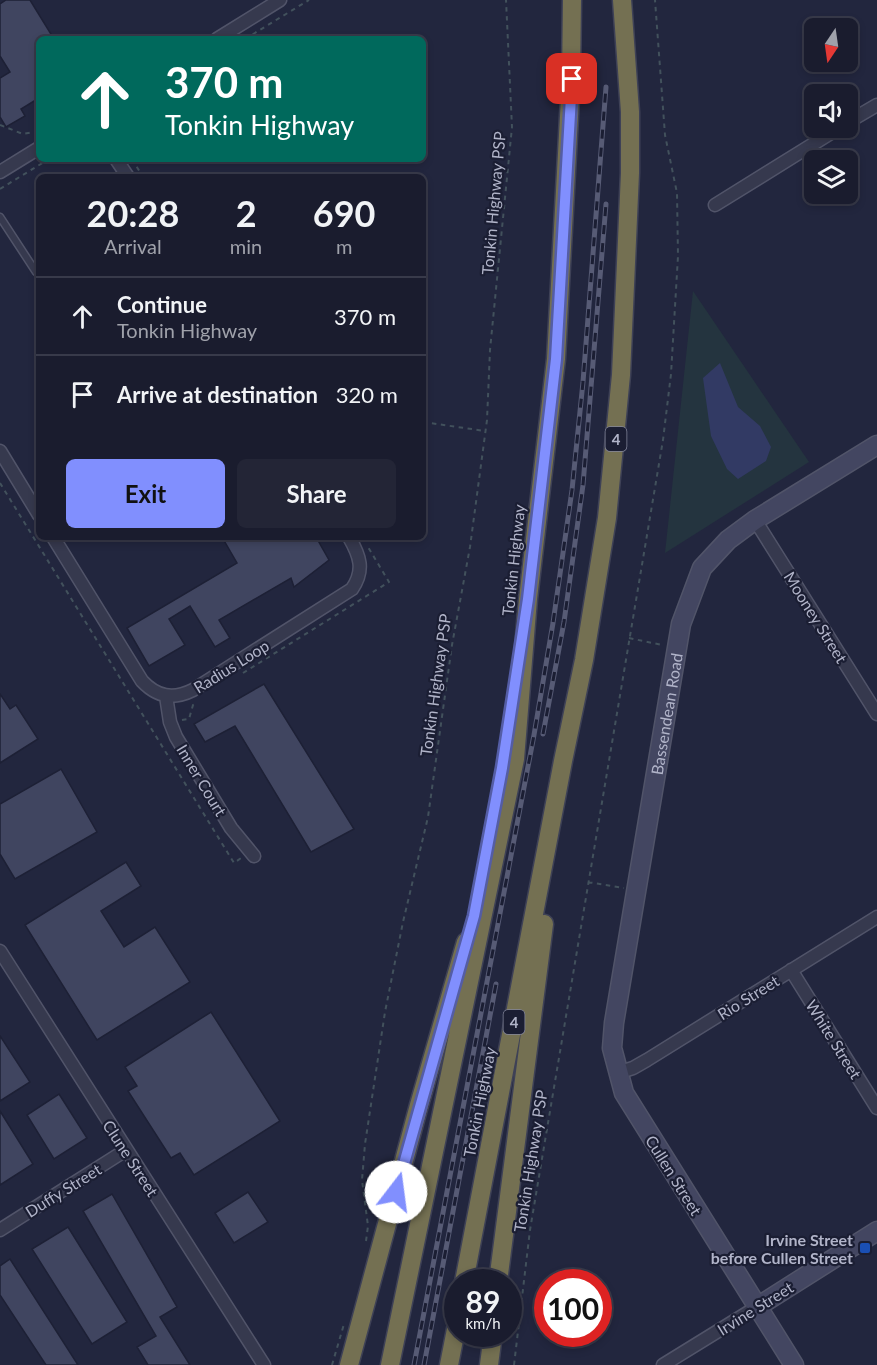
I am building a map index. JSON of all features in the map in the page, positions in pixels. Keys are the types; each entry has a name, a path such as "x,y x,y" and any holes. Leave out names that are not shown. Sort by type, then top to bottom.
{"highway":[{"name":"Tonkin Highway","path":"390,1365 515,759 528,599 556,359 572,79 572,0"},
{"name":"Tonkin Highway","path":"466,1269 584,660 607,518 621,375 630,173 630,112 622,0"},
{"path":"349,1365 419,1105 474,916 502,768 528,599"},
{"path":"500,1269 563,761"},
{"path":"449,1365 453,1347"},
{"path":"489,1365 491,1347"}],"street":[{"path":"222,36 280,0"},
{"path":"858,116 877,105"},
{"path":"715,205 823,138"},
{"path":"0,170 36,150"},
{"name":"Bassendean Road","path":"617,1073 612,1048 614,1023 681,624 702,568 728,540 755,520 877,445"},
{"path":"0,451 36,510"},
{"name":"Mooney Street","path":"755,520 877,714"},
{"path":"55,540 137,674 147,686 166,696"},
{"name":"Radius Loop","path":"166,696 184,695 193,690 352,589 361,567 359,554 351,540"},
{"name":"Inner Court","path":"166,696 170,722 176,736 231,828 252,854"},
{"name":"Rio Street","path":"617,1073 647,1060 877,917"},
{"name":"Clune Street","path":"0,951 264,1365"},
{"name":"White Street","path":"790,970 877,1108"},
{"name":"Cullen Street","path":"617,1073 624,1093 643,1125 794,1365"},
{"name":"Duffy Street","path":"0,1230 126,1150"},
{"name":"Irvine Street","path":"663,1365 877,1231"}],"lane":[{"path":"0,217 36,272"}],"path":[{"path":"250,36 309,0"},
{"name":"Tonkin Highway PSP","path":"366,1245 368,1226 362,1180 365,1144 385,1012 403,922 428,817 452,645 470,547 485,431 490,350 512,127 506,0"},
{"name":"Tonkin Highway PSP","path":"514,1365 530,1230 663,440 671,374 678,256 677,193 665,135 655,0"},
{"path":"0,125 23,134 36,132"},
{"path":"0,189 44,162"},
{"path":"426,422 485,431"},
{"path":"0,483 234,864 252,854"},
{"path":"629,638 677,648"},
{"path":"588,882 638,890"},
{"path":"332,1365 345,1322"}],"shaded area":[{"path":"693,291 809,462 665,553"}],"water":[{"path":"720,363 738,407 760,426 771,447 766,461 738,479 727,469 711,436 703,378"}],"building":[{"path":"6,0 30,0 52,36 36,36 36,100 21,109 25,116 6,127 0,117 0,78 10,72 0,56 0,4"},
{"path":"224,540 318,540 329,560 294,587 291,578 219,620 230,638 215,647 190,606 169,619 185,645 149,666 127,628 237,563"},
{"path":"264,684 354,829 311,852 235,726 205,742 194,724"},
{"path":"0,694 10,709 16,705 38,739 0,763"},
{"path":"61,769 97,832 15,879 0,854 0,804"},
{"path":"126,862 141,886 101,911 124,947 155,927 190,982 97,1040 25,925"},
{"path":"211,1012 280,1121 194,1175 180,1153 171,1158 128,1091 137,1086 125,1067"},
{"path":"0,1036 30,1082 0,1101"},
{"path":"59,1094 87,1138 54,1159 27,1115"},
{"path":"0,1111 33,1164 0,1185"},
{"path":"248,1192 268,1222 234,1243 215,1213"},
{"path":"112,1194 177,1307 160,1317 190,1365 148,1365 137,1347 156,1336 83,1211"},
{"path":"68,1227 127,1322 92,1344 32,1249"},
{"path":"10,1259 78,1365 46,1365 0,1295 0,1266"}],"railway":[{"path":"414,1365 534,735 553,623 572,490 583,382 606,87"},
{"path":"543,734 564,622 583,485 606,204"},
{"path":"424,1365 496,984"}],"place":[{"name":"Irvine Street before Cullen Street","path":"865,1248"}],"route":[{"path":"396,1192 474,916 502,768 528,599 556,359 572,79"}]}
